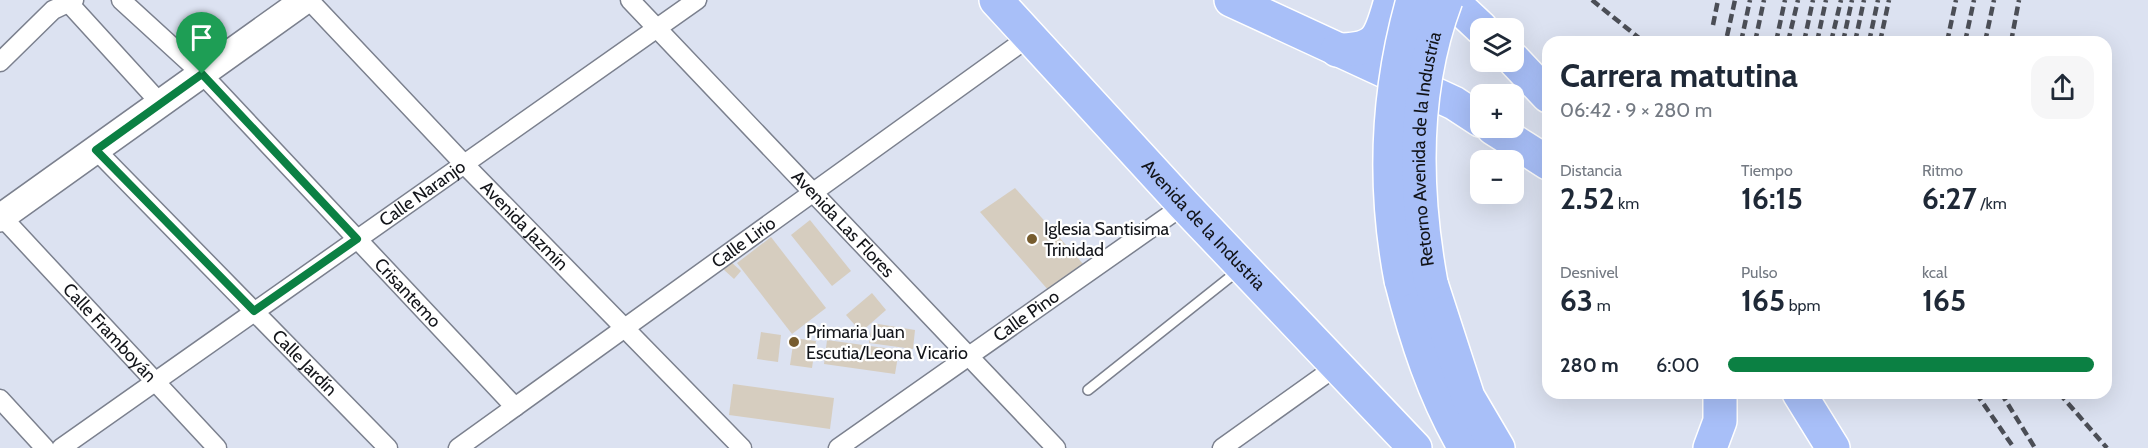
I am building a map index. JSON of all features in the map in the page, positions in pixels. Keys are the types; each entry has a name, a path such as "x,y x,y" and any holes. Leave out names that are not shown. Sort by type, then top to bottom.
{"highway":[{"name":"Avenida de la Industria","path":"996,0 1184,205 1415,448"},
{"path":"1231,0 1454,103 1470,113"},
{"path":"1337,50 1361,50 1377,39 1391,0"},
{"path":"1413,0 1400,45 1390,133 1392,232 1416,282"},
{"name":"Retorno Avenida de la Industria","path":"1446,0 1427,66 1421,118 1418,181 1421,230 1416,282 1488,444"},
{"path":"1451,0 1470,18"},
{"path":"1524,71 1542,90"},
{"path":"1509,138 1542,159"},
{"path":"1710,448 1720,421 1720,399"},
{"path":"1803,399 1833,448"}],"street":[{"name":"Crisantemo","path":"121,0 202,74 515,407"},
{"path":"1,218 307,0"},
{"name":"Avenida Jazmín","path":"307,0 742,448"},
{"name":"Avenida Las Flores","path":"630,0 1056,448"},
{"name":"Calle Naranjo","path":"62,448 697,0"},
{"path":"0,62 52,10 69,1 160,104"},
{"name":"Calle Lirio","path":"458,448 1029,37"},
{"name":"Calle Jardín","path":"96,150 388,448"},
{"name":"Calle Pino","path":"838,448 1184,205"},
{"name":"Calle Framboyán","path":"1,218 217,448"},
{"path":"1222,448 1337,366"},
{"path":"0,399 45,448"}],"lane":[{"path":"1088,390 1242,267"}],"building":[{"name":"Iglesia Santisima Trinidad","path":"1015,188 1084,265 1049,291 980,212"},
{"path":"810,220 851,271 832,286 791,235"},
{"path":"771,237 826,308 792,334 737,263"},
{"path":"730,261 741,271 734,279 723,269"},
{"path":"872,293 886,310 861,332 846,315"},
{"path":"872,323 915,330 913,349 869,343"},
{"path":"761,332 781,335 778,362 757,359"},
{"path":"794,338 816,341 812,368 790,365"},
{"path":"827,340 899,350 895,374 824,364"},
{"path":"733,384 834,398 830,429 729,415"}],"railway":[{"path":"1592,0 1637,36"},
{"path":"1713,25 1718,0"},
{"path":"1727,36 1735,0"},
{"path":"1742,36 1750,0"},
{"path":"1756,36 1764,0"},
{"path":"1777,36 1785,0"},
{"path":"1789,36 1798,0"},
{"path":"1805,36 1813,0"},
{"path":"1818,36 1826,0"},
{"path":"1832,36 1841,0"},
{"path":"1844,36 1852,0"},
{"path":"1856,36 1864,0"},
{"path":"1870,36 1878,0"},
{"path":"1881,36 1889,0"},
{"path":"1948,36 1956,0"},
{"path":"1966,36 1974,0"},
{"path":"1986,36 1994,0"},
{"path":"2012,36 2019,0"},
{"path":"1980,399 2014,448"},
{"path":"2005,399 2035,448"},
{"path":"2064,399 2107,448"}],"place":[{"name":"Iglesia Santisima Trinidad","path":"1032,239"},
{"name":"Primaria Juan Escutia/Leona Vicario","path":"794,342"}],"route":[{"path":"202,74 357,239 254,311 96,150 202,74"}]}
